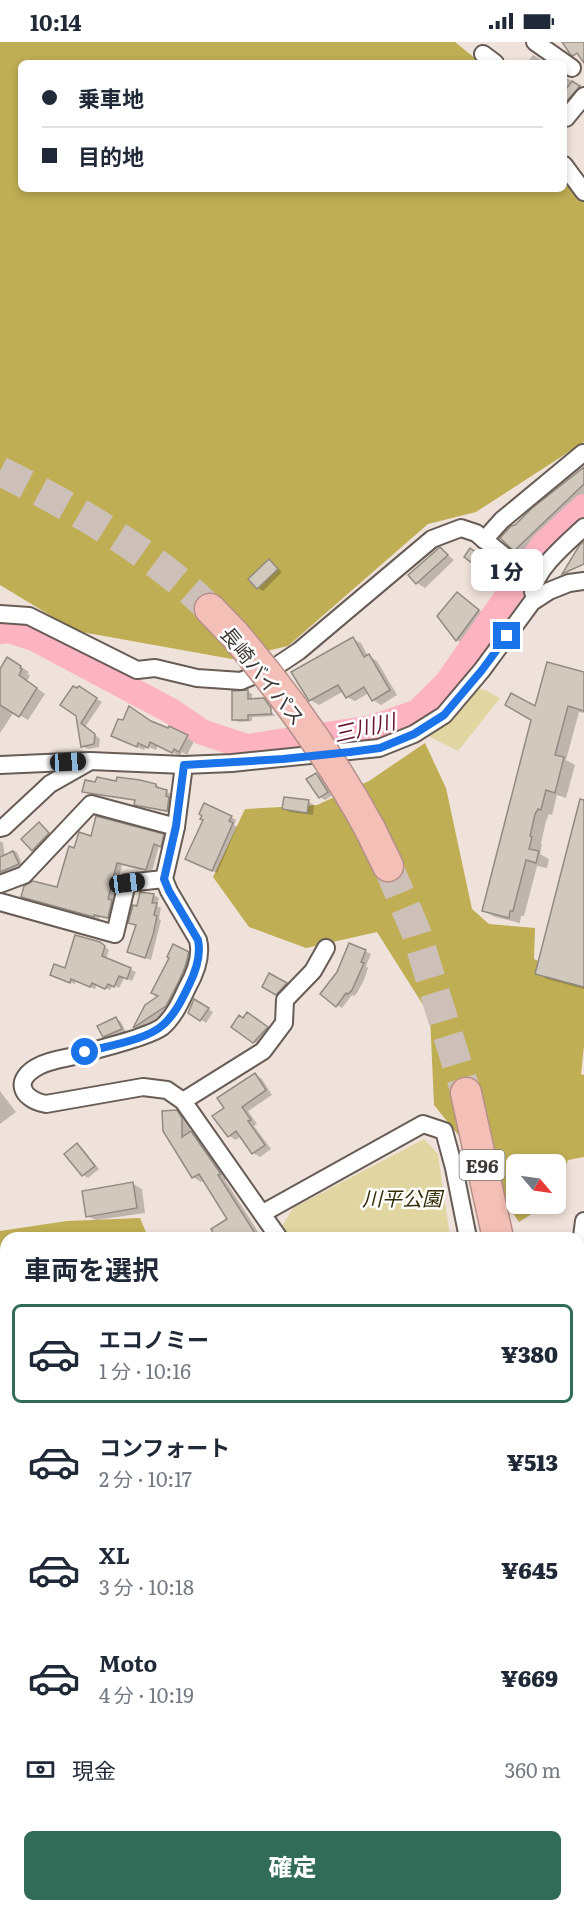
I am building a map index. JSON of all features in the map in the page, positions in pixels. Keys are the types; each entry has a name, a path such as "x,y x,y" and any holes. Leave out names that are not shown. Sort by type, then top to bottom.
{"highway":[{"name":"長崎バイパス","path":"210,609 259,663 304,723 342,780 388,866"},
{"name":"E96","path":"466,1093 497,1232"}],"street":[{"path":"536,42 561,60"},
{"path":"567,64 572,68"},
{"path":"567,117 584,96"},
{"path":"567,169 584,192"},
{"path":"484,540 502,520 583,453"},
{"path":"532,602 534,580 584,527"},
{"path":"0,614 29,616 137,670 154,668 197,678 241,681 278,665 299,651 432,539 461,528 476,533 534,580"},
{"path":"0,765 90,761 184,765 283,759 380,748 414,734 444,715 482,670 532,602 549,591 569,583 584,581"},
{"path":"0,828 4,827 50,784 90,761"},
{"path":"184,765 176,826 164,879 200,947 192,979 172,1016 152,1033 41,1065 26,1073 22,1082 27,1096 34,1101 46,1104 143,1087 166,1090 183,1101 275,1232"},
{"path":"0,884 24,875 92,804 176,826"},
{"path":"0,902 115,934 127,883 164,879"},
{"path":"183,1101 263,1051 284,1023 285,1000 313,971 326,948"},
{"path":"263,1213 423,1124 444,1131 467,1232"}],"green space":[{"path":"473,689 485,690 500,698 458,751 428,736 451,716"},
{"name":"川平公園","path":"424,1139 438,1154 449,1232 285,1232 282,1226 293,1208"}],"shaded area":[{"path":"0,42 455,42 477,60 18,60 18,192 567,192 567,181 584,199 584,442 476,512 428,524 288,646 232,659 76,631 0,585"},
{"path":"425,743 446,788 472,909 489,924 535,928 534,959 584,983 584,1046 581,1074 584,1075 584,1157 568,1160 566,1165 566,1154 506,1154 506,1203 469,1148 434,1105 430,1016 377,932 306,948 249,927 213,877 245,809 317,805 369,781"},
{"path":"514,1214 532,1214 519,1222"},
{"path":"140,1218 146,1232 0,1232 67,1221"}],"building":[{"path":"562,42 584,42 584,63 577,53 573,56 570,54"},
{"path":"572,81 580,86 567,101 567,88"},
{"path":"584,467 584,484 514,551 500,538 531,509"},
{"path":"584,541 584,564 562,574 579,546"},
{"path":"440,547 448,555 416,584 408,575"},
{"path":"470,548 489,562 483,571 464,557"},
{"path":"269,559 278,569 257,589 248,579"},
{"path":"457,592 479,610 456,641 437,616"},
{"path":"353,637 364,657 369,654 390,690 372,701 364,687 346,698 338,685 309,701 291,672"},
{"path":"7,657 21,666 19,675 37,688 19,717 0,705 0,669"},
{"path":"547,662 584,672 584,711 568,706 555,755 564,757 555,793 546,790 541,810 538,809 535,814 530,836 532,837 529,849 539,851 536,863 526,860 513,911 510,911 509,918 482,911 531,720 505,705 511,693 535,706"},
{"path":"73,686 77,688 79,686 97,698 81,723 95,734 94,744 81,747 76,716 60,705"},
{"path":"248,690 248,699 264,698 271,708 271,714 248,715 248,720 232,720 232,691"},
{"path":"129,706 151,721 188,735 179,752 174,749 172,753 150,742 148,748 138,743 137,747 111,736 118,719 123,720"},
{"path":"316,773 328,792 319,798 306,779"},
{"path":"97,777 116,781 117,777 156,784 156,787 167,790 166,796 169,797 167,811 134,805 135,800 82,792 85,780 95,782"},
{"path":"284,797 309,800 307,813 282,809"},
{"path":"580,799 584,800 584,987 535,974"},
{"path":"204,803 232,816 229,821 233,823 212,871 185,859 203,820 200,819 202,816 199,814"},
{"path":"96,816 164,834 161,847 154,844 146,870 117,863 108,899 112,900 108,918 94,915 94,917 21,897 24,886 33,881 57,887 69,846 74,848 79,832 91,836"},
{"path":"39,822 49,833 32,851 21,839"},
{"path":"13,851 19,864 0,872 0,857"},
{"path":"140,892 154,894 152,903 157,903 153,935 145,958 127,952 136,925 128,923 133,905 137,906"},
{"path":"75,935 100,942 105,946 102,956 131,968 127,979 119,976 114,987 108,984 105,989 92,983 90,987 71,979 70,983 50,975 54,964 65,968"},
{"path":"349,943 366,950 361,962 364,963 352,990 346,993 336,1007 320,994 337,972"},
{"path":"173,944 189,952 179,981 166,1006 133,1028 145,1005 158,996 151,993 169,958 167,957"},
{"path":"269,973 287,983 276,995 262,987"},
{"path":"194,999 209,1008 200,1021 188,1013"},
{"path":"247,1012 268,1027 253,1043 231,1027 239,1015 243,1018"},
{"path":"116,1017 122,1029 103,1037 97,1026"},
{"path":"255,1073 266,1090 242,1107 251,1120 248,1121 265,1145 252,1154 236,1131 228,1137 212,1116 224,1108 217,1098"},
{"path":"177,1110 182,1118 182,1137 191,1131 221,1174 218,1175 254,1232 213,1232 211,1229 227,1219 199,1174 192,1178 163,1131 162,1111"},
{"path":"77,1143 95,1166 82,1176 64,1154"},
{"path":"133,1182 137,1208 86,1217 82,1191"}],"waterway":[{"name":"三川川","path":"0,631 9,630 34,638 171,711 202,732 247,747 372,728 418,712 447,683 544,544 584,507"}],"tunnel":[{"path":"0,471 56,500 137,549 210,609"},
{"path":"388,866 416,932 466,1093"}],"route":[{"path":"85,1052 152,1033 163,1026 172,1016 192,979 200,947 164,879 176,826 184,765 283,759 380,748 414,734 444,715 507,636"}]}
